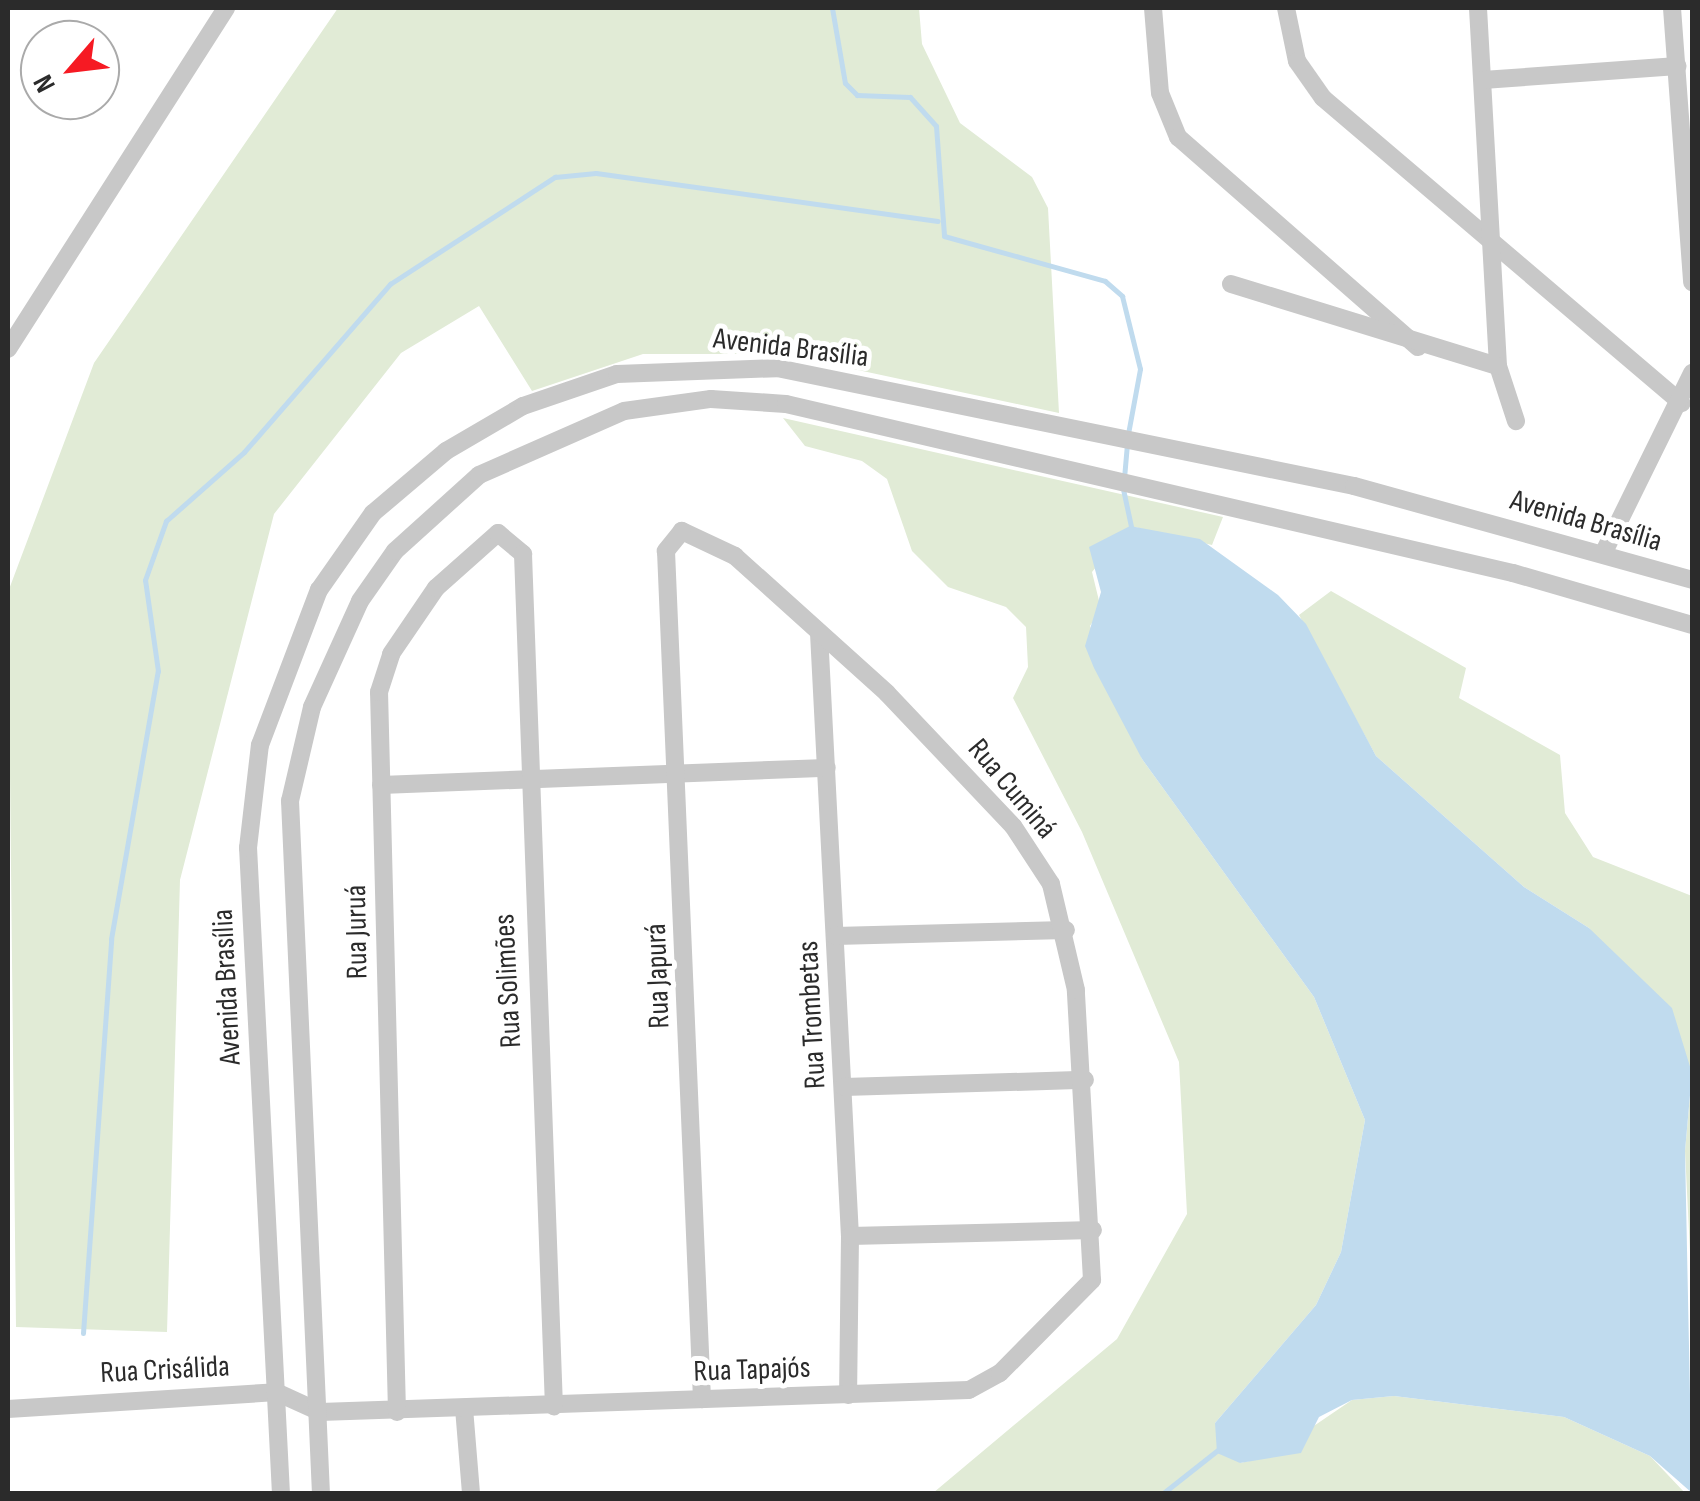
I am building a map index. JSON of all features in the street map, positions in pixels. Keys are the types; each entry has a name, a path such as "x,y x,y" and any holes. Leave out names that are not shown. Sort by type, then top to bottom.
{"street":[{"path":"8,349 226,8"},
{"path":"1153,8 1160,93 1178,137 1418,347"},
{"path":"1286,8 1312,86 1492,244 1682,402"},
{"path":"1478,8 1498,366 1516,420"},
{"path":"1672,8 1692,282"},
{"path":"1483,80 1677,66"},
{"path":"1231,284 1418,347 1498,366"},
{"name":"Avenida Brasília","path":"281,1494 251,800 290,650 373,513 446,451 523,406 676,365 777,368 1222,459 1604,554 1692,580"},
{"path":"1604,554 1682,402 1692,372"},
{"name":"Avenida Brasília","path":"321,1494 290,801 334,654 395,552 436,509 521,452 624,411 683,401 786,404 1109,479 1692,624"},
{"name":"Rua Cuminá","path":"666,550 674,533 706,537 819,633 1013,826 1066,930 1085,1080 1094,1230"},
{"name":"Rua Juruá","path":"397,1412 379,692 391,654 480,540 508,535 523,554"},
{"name":"Rua Japurá","path":"666,550 702,1399"},
{"name":"Rua Solimões","path":"523,554 526,779 554,1406"},
{"name":"Rua Trombetas","path":"819,633 850,1236 848,1394"},
{"path":"381,785 827,768"},
{"path":"835,936 1066,930"},
{"path":"844,1087 1085,1080"},
{"path":"850,1236 1094,1230"},
{"name":"Rua Tapajós","path":"320,1412 969,1390 990,1381 1092,1280 1094,1230"},
{"name":"Rua Crisálida","path":"8,1409 276,1392 320,1412"},
{"path":"464,1408 471,1494"}],"green space":[{"path":"338,8 919,8 922,44 960,123 1032,177 1048,208 1059,413 783,354 643,354 532,391 479,306 401,353 274,514 180,880 167,1332 16,1327 8,592 94,363"},
{"path":"783,418 1223,517 1212,545 1130,526 1092,572 1101,609 1090,626 1142,759 1314,997 1365,1120 1341,1252 1316,1305 1215,1423 1240,1463 1268,1457 1352,1400 1394,1396 1564,1417 1650,1456 1685,1493 933,1493 1117,1339 1187,1214 1179,1062 1082,832 1013,698 1028,667 1026,627 1006,607 948,587 912,551 887,479 862,461 805,446"},
{"path":"1331,591 1466,668 1459,698 1560,755 1565,813 1593,857 1692,896 1692,1073 1589,928 1524,887 1376,756 1299,615"},
{"path":"1692,1073 1692,1292 1685,1151"}],"water":[{"path":"1130,526 1200,539 1278,595 1306,624 1376,756 1524,887 1589,928 1672,1008 1692,1073 1685,1151 1692,1493 1650,1456 1564,1417 1394,1396 1352,1400 1319,1417 1301,1453 1240,1463 1217,1453 1215,1423 1316,1305 1341,1252 1365,1120 1314,997 1142,759 1085,646 1101,592 1089,547"}],"waterway":[{"path":"832,8 845,83 857,95 910,97 936,126 944,236 1105,281 1122,296 1140,369 1128,434"},
{"path":"83,1333 111,939 158,671 145,580 166,521 244,452 390,284 555,177 596,173 938,221"},
{"path":"1124,478 1127,444"},
{"path":"1123,489 1132,531"},
{"path":"1162,1494 1219,1449"}]}
